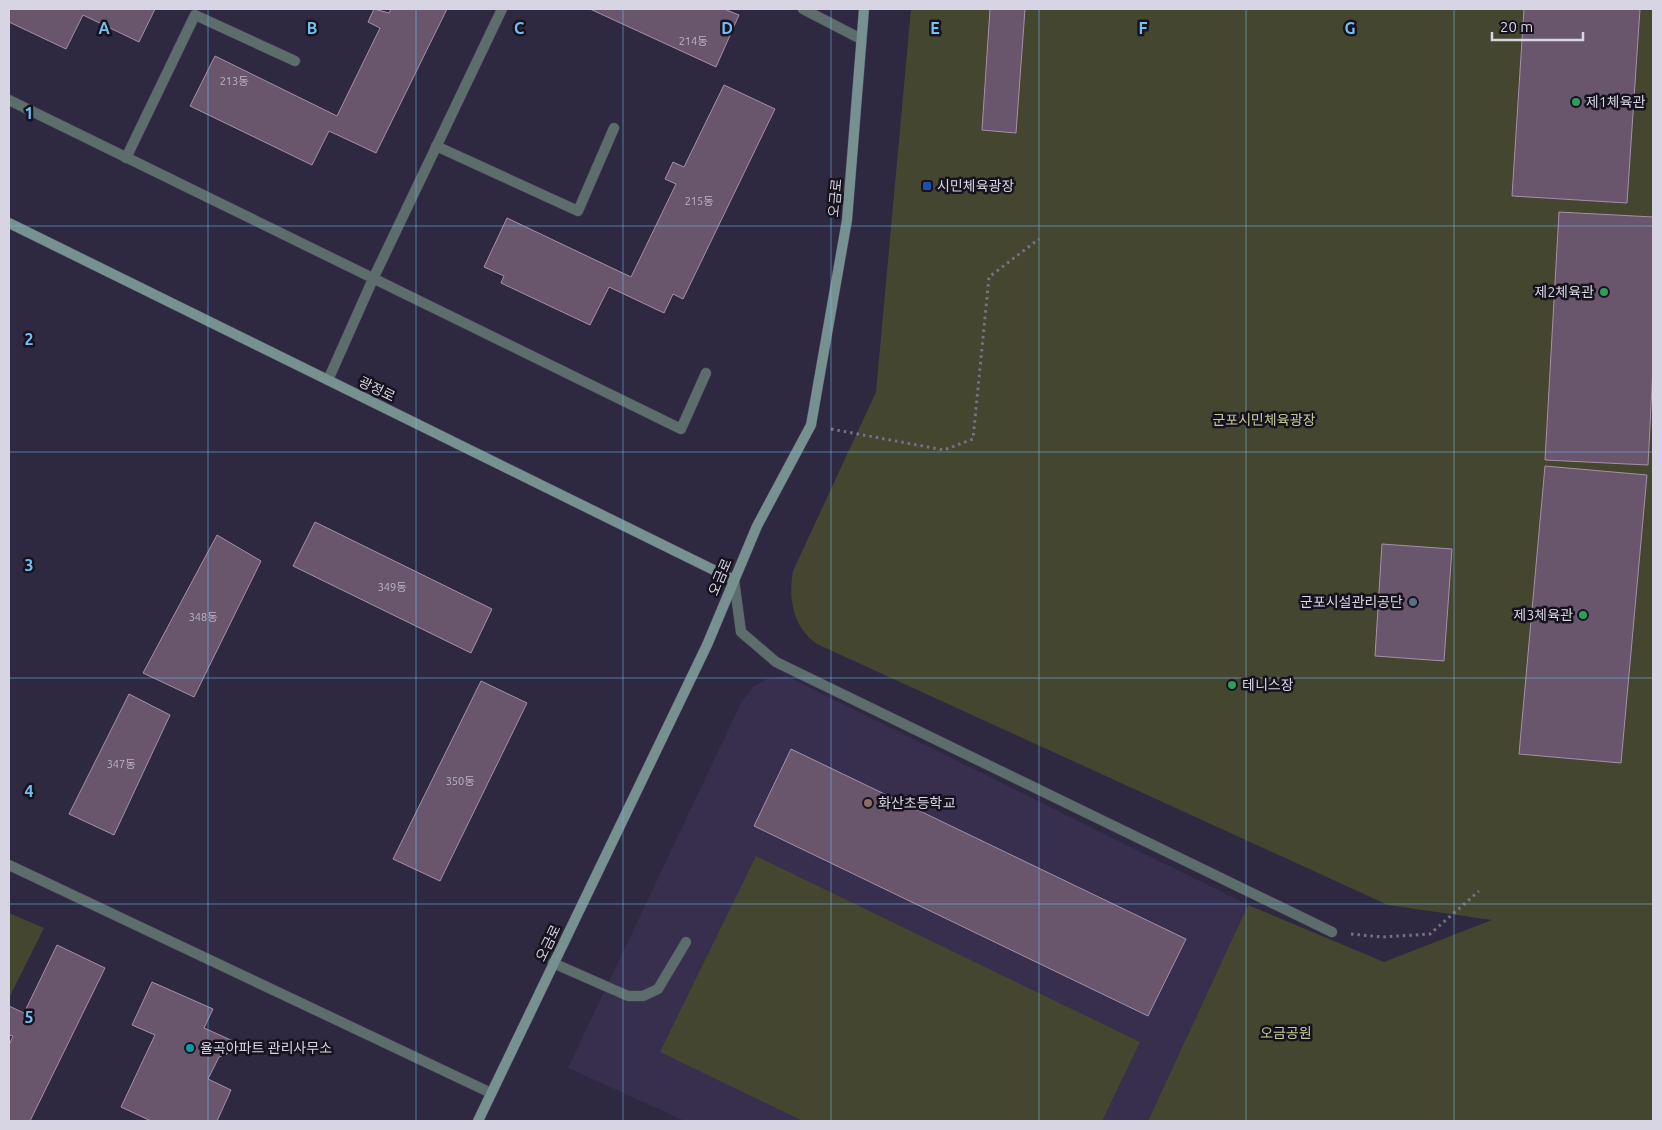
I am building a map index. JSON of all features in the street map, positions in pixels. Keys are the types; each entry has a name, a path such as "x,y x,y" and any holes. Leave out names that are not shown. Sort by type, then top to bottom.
{"street":[{"path":"328,380 373,279 502,9"},
{"path":"803,9 861,39"},
{"name":"오금로","path":"478,1121 703,653 757,526 811,425 847,220 864,9"},
{"path":"126,158 195,15 295,61"},
{"path":"9,100 681,430 706,373"},
{"path":"436,146 578,211 614,128"},
{"name":"광정로","path":"9,223 734,580"},
{"path":"734,580 741,632 776,662 1332,932"},
{"path":"9,865 492,1093"},
{"path":"553,963 628,996 643,996 658,989 686,942"}],"path":[{"path":"811,425 944,450 973,439 989,277 1039,239"},
{"path":"1332,932 1382,937 1430,934 1479,891"}],"shaded area":[{"name":"화산초등학교","path":"786,676 1248,905 1148,1121 685,1121 568,1068 742,701 753,687 767,679"}],"green space":[{"name":"군포시민체육광장","path":"911,9 1653,9 1653,1121 1148,1121 1248,905 1384,962 1492,920 1388,905 817,644 802,629 794,612 792,602 793,571 876,392"},
{"path":"756,856 1140,1042 1102,1121 803,1121 660,1052"},
{"path":"9,913 44,928 9,998"}],"building":[{"path":"9,9 155,9 139,42 83,15 66,49 9,22"},
{"path":"374,9 389,13 391,9 447,9 376,153 329,131 312,165 190,106 215,56 337,116 380,28 368,22"},
{"path":"590,9 724,9 739,15 716,67"},
{"path":"990,9 1025,9 1016,133 982,130"},
{"name":"제1체육관","path":"1524,9 1640,9 1627,203 1512,196"},
{"path":"724,85 775,109 683,299 673,294 664,313 609,287 590,325 501,283 504,276 484,267 507,218 631,277 676,184 665,179 673,162 684,167"},
{"name":"제2체육관","path":"1559,212 1653,217 1653,367 1648,465 1545,460"},
{"name":"제3체육관","path":"1545,466 1647,475 1621,763 1519,754"},
{"path":"315,522 492,609 471,653 293,566"},
{"path":"217,535 261,561 194,697 143,673"},
{"name":"군포시설관리공단","path":"1382,544 1452,549 1444,661 1375,656"},
{"path":"481,681 527,703 440,881 393,859"},
{"path":"129,694 170,715 114,835 69,814"},
{"path":"791,749 1186,939 1148,1016 754,826"},
{"path":"57,945 105,968 30,1121 9,1121 9,1045 13,1036 9,1035 9,1006 24,1013"},
{"name":"율곡아파트 관리사무소","path":"152,982 213,1009 204,1028 233,1041 227,1054 219,1057 208,1079 231,1090 217,1121 151,1121 121,1107 155,1035 132,1025"}],"place":[{"name":"제1체육관","path":"1576,102"},
{"name":"시민체육광장","path":"927,186"},
{"name":"제2체육관","path":"1604,292"},
{"name":"군포시설관리공단","path":"1413,602"},
{"name":"제3체육관","path":"1583,615"},
{"name":"테니스장","path":"1232,685"},
{"name":"화산초등학교","path":"868,803"},
{"name":"율곡아파트 관리사무소","path":"190,1048"}],"park label":[{"name":"오금공원","path":"1286,1033"}]}
